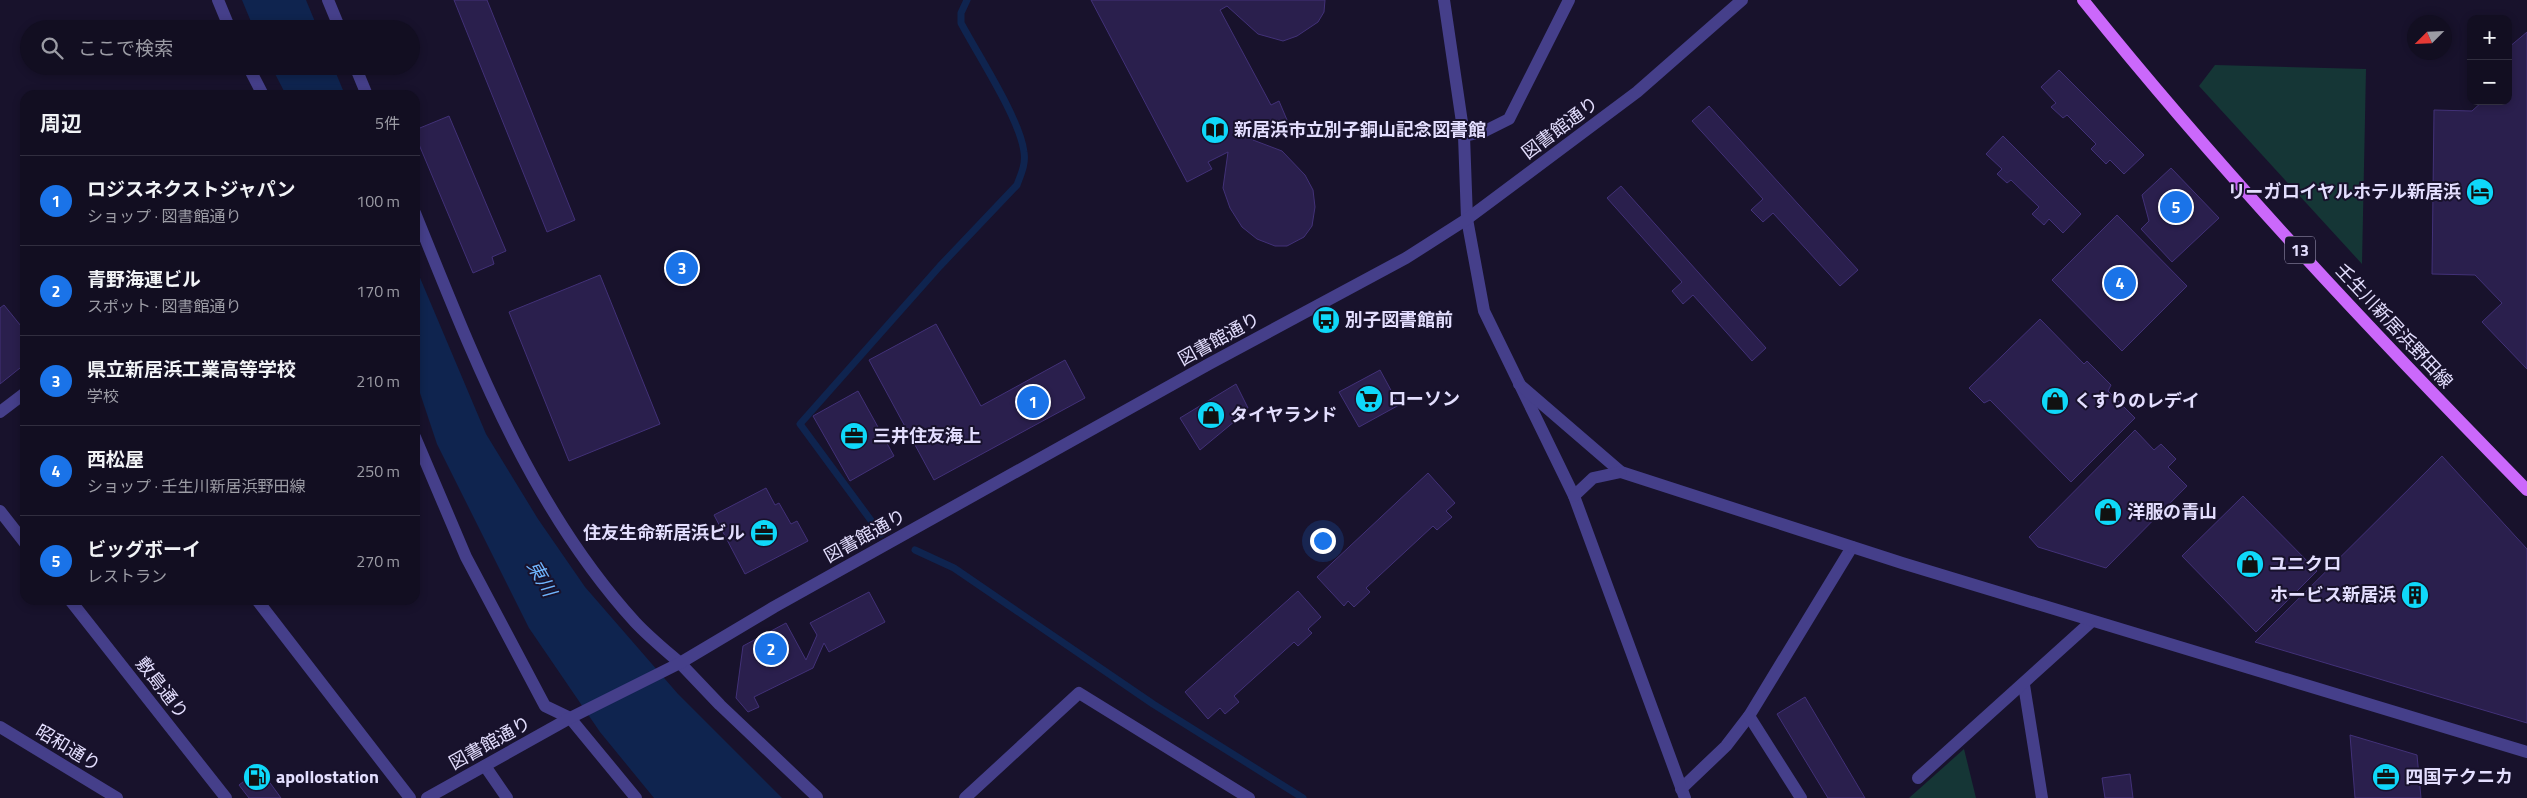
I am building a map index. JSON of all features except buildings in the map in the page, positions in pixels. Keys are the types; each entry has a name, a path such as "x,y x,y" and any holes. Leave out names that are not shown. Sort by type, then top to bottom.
{"main road":[{"name":"壬生川新居浜野田線","path":"2083,0 2134,63 2372,331 2527,490"}],"street":[{"path":"218,0 226,20"},
{"path":"328,0 336,20"},
{"path":"1444,0 1464,136 1467,220 1484,311 1574,496 1683,793 1726,746 1749,716 1852,546"},
{"path":"1464,136 1484,132 1509,119 1569,0"},
{"name":"図書館通り","path":"427,798 570,718 680,663 774,607 1148,398 1406,258 1467,220 1637,92 1742,0"},
{"path":"253,75 260,90"},
{"path":"359,75 365,90"},
{"path":"420,225 460,322 520,454 593,571 636,623 680,663 720,705 817,798"},
{"path":"1519,384 1621,472 2092,621 2527,752"},
{"path":"0,412 20,397"},
{"path":"420,449 466,557 545,706 570,718 636,798"},
{"path":"1574,496 1593,478 1621,472"},
{"path":"0,511 20,537"},
{"name":"敷島通り","path":"74,605 226,798"},
{"path":"262,605 410,798"},
{"path":"1918,778 2024,685 2092,621"},
{"path":"2024,685 2042,798"},
{"path":"966,798 1079,693 1250,798"},
{"path":"1749,716 1801,798"},
{"name":"昭和通り","path":"0,727 117,798"},
{"path":"485,766 507,798"}],"green space":[{"path":"2215,65 2366,69 2362,264 2199,86"},
{"path":"1964,749 1976,798 1909,798"}],"water":[{"path":"242,0 306,0 314,20 250,20"},
{"path":"276,75 337,75 343,90 283,90"},
{"name":"東川","path":"420,278 486,434 538,519 585,587 678,694 782,798 654,798 600,732 529,628 437,444 420,393"}],"waterway":[{"path":"881,534 800,424 940,266 1017,185 1024,161 1021,138 1007,105 961,23 961,13 967,0"},
{"path":"915,550 954,568 1153,704 1303,798"}],"place":[{"name":"新居浜市立別子銅山記念図書館","path":"1215,130"},
{"name":"リーガロイヤルホテル新居浜","path":"2480,192"},
{"name":"ビッグボーイ","path":"2176,207"},
{"name":"県立新居浜工業高等学校","path":"682,268"},
{"name":"西松屋","path":"2120,283"},
{"name":"別子図書館前","path":"1326,320"},
{"name":"ローソン","path":"1369,399"},
{"name":"くすりのレデイ","path":"2055,401"},
{"name":"ロジスネクストジャパン","path":"1033,402"},
{"name":"タイヤランド","path":"1211,415"},
{"name":"三井住友海上","path":"854,436"},
{"name":"洋服の青山","path":"2108,512"},
{"name":"住友生命新居浜ビル","path":"764,533"},
{"name":"ユニクロ","path":"2250,564"},
{"name":"ホービス新居浜","path":"2415,595"},
{"name":"青野海運ビル","path":"771,649"},
{"name":"apollostation","path":"257,777"},
{"name":"四国テクニカ","path":"2386,777"}]}
